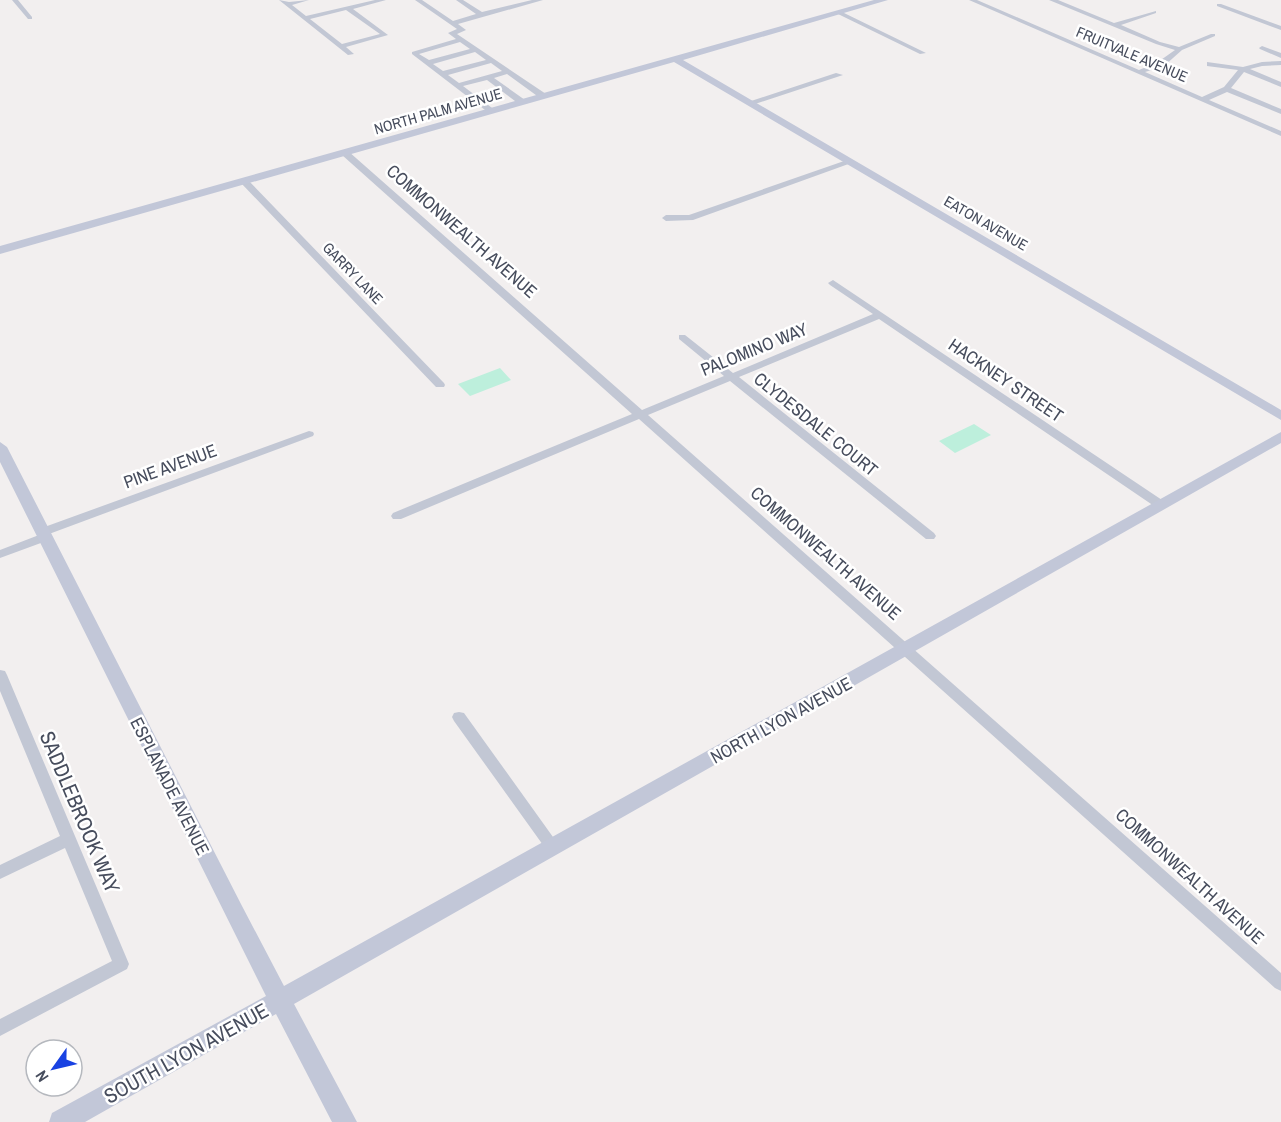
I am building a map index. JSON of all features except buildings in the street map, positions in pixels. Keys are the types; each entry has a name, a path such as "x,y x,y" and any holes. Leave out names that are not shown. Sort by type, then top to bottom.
{"street":[{"path":"15,0 30,18"},
{"path":"285,2 306,0"},
{"path":"305,18 382,0"},
{"path":"418,0 463,30 451,33 543,96"},
{"path":"453,23 540,0"},
{"name":"NORTH PALM AVENUE","path":"0,250 884,0"},
{"name":"FRUITVALE AVENUE","path":"972,0 1281,134"},
{"path":"1052,0 1158,43 1180,49"},
{"path":"1063,4 1077,0"},
{"path":"1233,0 1219,5 1281,28"},
{"path":"463,1 481,14"},
{"path":"285,2 350,54"},
{"path":"341,46 385,35 347,8"},
{"path":"1114,25 1154,12"},
{"path":"840,13 922,52"},
{"path":"1140,72 1161,64 1180,49 1213,35"},
{"path":"461,40 414,53 492,111"},
{"path":"1262,48 1281,56"},
{"path":"428,63 476,50"},
{"name":"EATON AVENUE","path":"675,59 1281,416"},
{"path":"442,74 492,61"},
{"path":"1202,100 1227,90 1243,69 1262,64 1281,63"},
{"path":"1210,64 1243,69 1281,85"},
{"path":"458,86 508,72"},
{"path":"749,103 838,75"},
{"path":"488,77 522,102"},
{"path":"1227,90 1281,112"},
{"name":"COMMONWEALTH AVENUE","path":"345,153 1281,983"},
{"path":"666,218 690,218 850,162"},
{"name":"GARRY LANE","path":"244,181 440,385"},
{"name":"HACKNEY STREET","path":"832,283 1161,505"},
{"name":"PALOMINO WAY","path":"397,516 880,315"},
{"name":"CLYDESDALE COURT","path":"682,337 930,536"},
{"name":"PINE AVENUE","path":"0,554 309,434"},
{"name":"NORTH LYON AVENUE","path":"280,1001 1281,437"},
{"name":"ESPLANADE AVENUE","path":"0,447 280,1001 345,1122"},
{"name":"SADDLEBROOK WAY","path":"0,675 121,964 0,1028"},
{"path":"459,717 553,848"},
{"path":"0,872 69,839"},
{"name":"SOUTH LYON AVENUE","path":"61,1122 280,1001"}],"green space":[{"path":"500,368 511,380 470,396 458,384"},
{"path":"974,424 991,435 955,453 939,441"}]}
